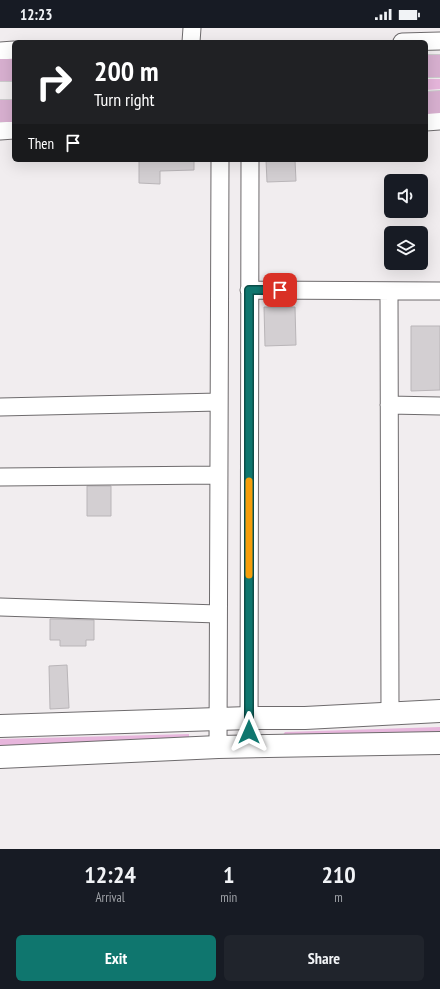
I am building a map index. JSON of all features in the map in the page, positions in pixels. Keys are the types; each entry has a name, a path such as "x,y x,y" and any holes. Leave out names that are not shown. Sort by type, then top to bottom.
{"main road":[{"path":"428,66 440,66"},
{"path":"0,70 12,70"},
{"path":"428,103 440,102"},
{"path":"0,111 12,111"},
{"path":"0,726 249,718 305,718 440,711"},
{"path":"0,757 218,747 440,744"}],"street":[{"path":"191,40 192,28"},
{"path":"412,28 412,40"},
{"path":"428,41 440,41"},
{"path":"0,51 12,50"},
{"path":"428,122 440,121"},
{"path":"0,130 12,130"},
{"path":"218,747 220,162"},
{"path":"249,747 250,162"},
{"path":"249,290 440,291"},
{"path":"389,291 390,713"},
{"path":"0,407 219,402"},
{"path":"389,405 440,406"},
{"path":"0,477 219,475"},
{"path":"0,607 218,614"}],"shaded area":[{"path":"428,79 440,79 440,89 428,90"},
{"path":"440,727 440,735 282,736 285,732"},
{"path":"189,734 189,742 0,748 0,739"}],"building":[{"path":"139,162 194,162 194,170 160,171 160,184 139,183"},
{"path":"266,162 295,162 296,181 267,182"},
{"path":"264,307 295,307 296,345 265,346"},
{"path":"411,326 440,326 440,390 411,391"},
{"path":"87,486 111,486 111,516 87,516"},
{"path":"50,619 94,620 94,640 86,640 86,646 60,646 60,640 50,640"},
{"path":"67,665 69,708 50,709 49,666"}],"slow traffic":[{"path":"249,481 249,575"}],"route":[{"path":"249,732 249,290 280,290"}]}
